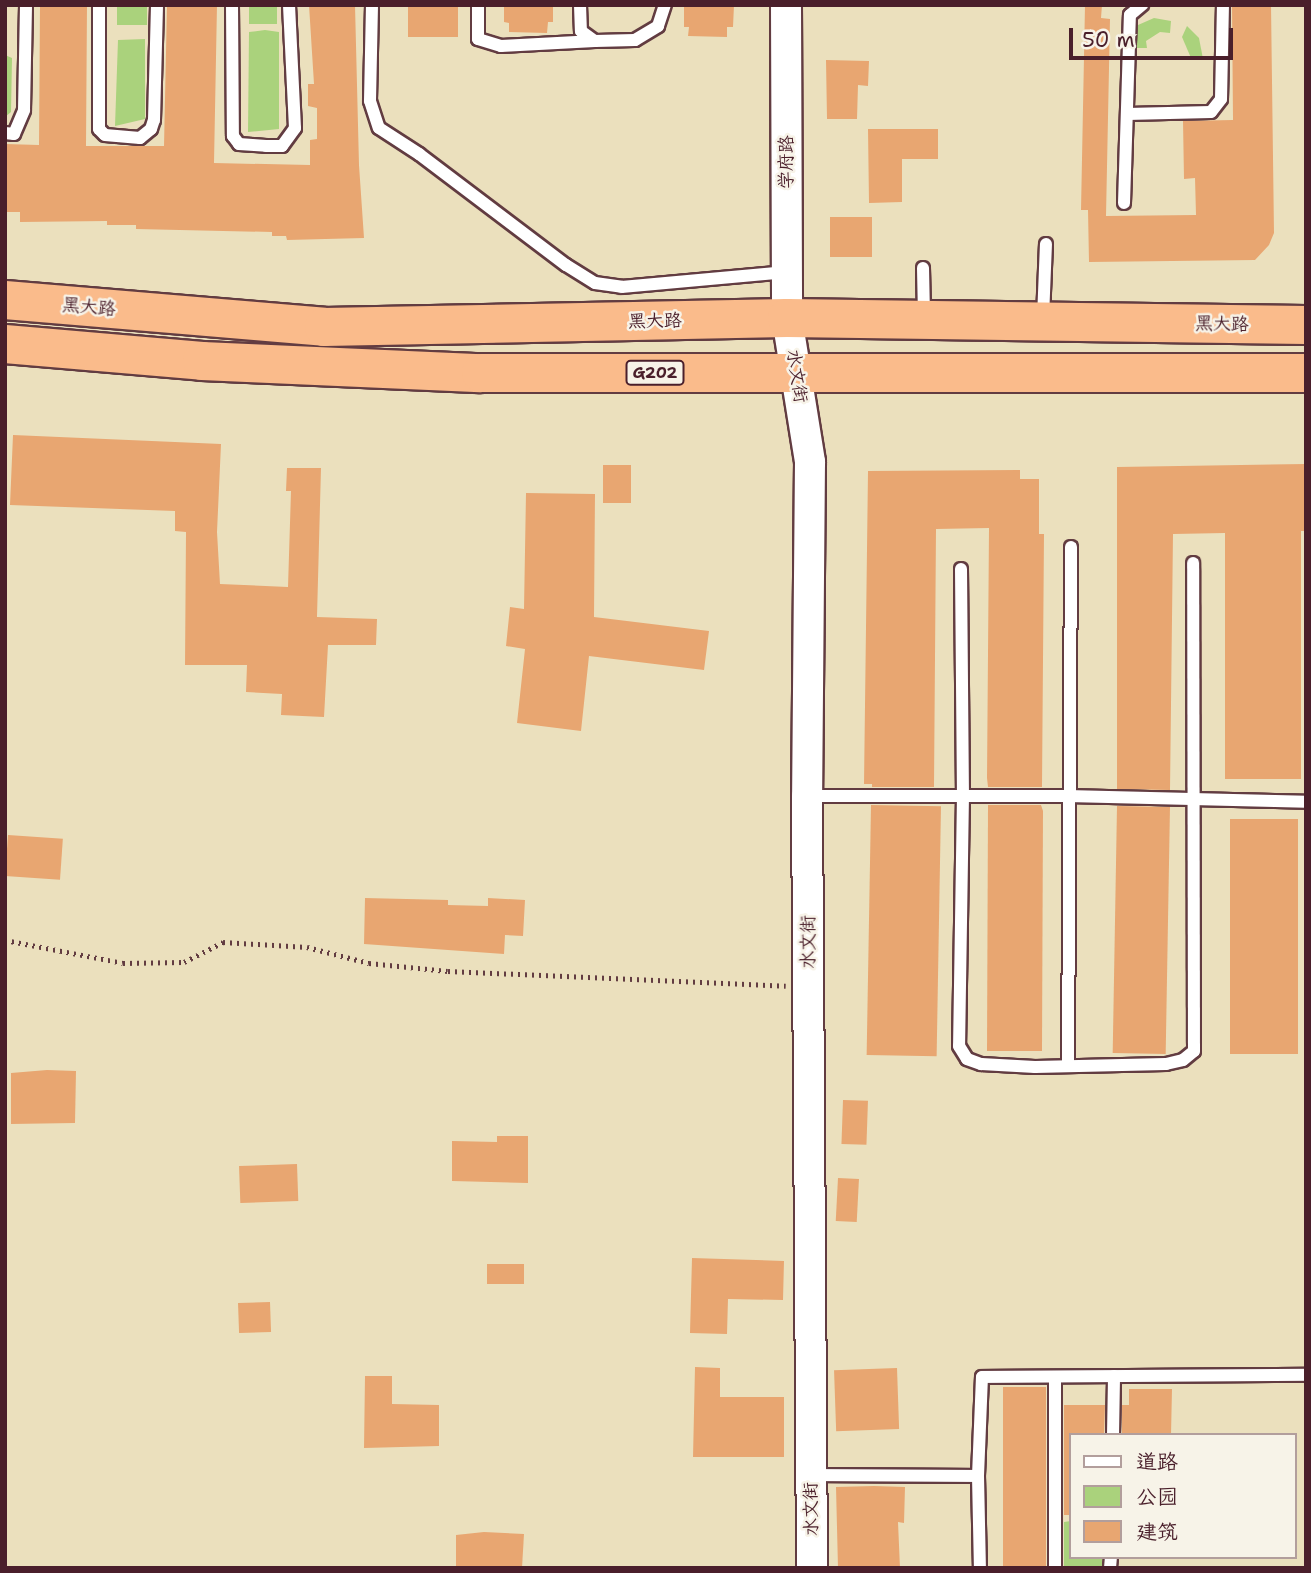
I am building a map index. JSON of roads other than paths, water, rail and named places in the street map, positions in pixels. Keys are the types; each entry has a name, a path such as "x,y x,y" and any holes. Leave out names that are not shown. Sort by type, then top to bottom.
{"highway":[{"name":"黑大路","path":"5,300 324,327 787,318 1306,325"},
{"name":"G202","path":"5,344 202,361 481,373 1306,373"}],"street":[{"name":"学府路","path":"786,5 787,318"},
{"name":"水文街","path":"787,318 810,462 807,796 811,1568"}],"lane":[{"path":"5,134 14,134 24,110 26,5"},
{"path":"99,5 99,129 105,135 140,138 151,129 154,120 157,5"},
{"path":"232,5 233,136 239,144 282,146 295,128 289,5"},
{"path":"372,5 370,101 379,128 430,162 566,265 595,283 622,287 786,272"},
{"path":"478,5 478,38 501,46 635,40 658,26 665,5"},
{"path":"580,5 582,31 595,41"},
{"path":"1124,203 1130,15 1142,5"},
{"path":"1128,114 1211,112 1220,99 1223,6 1211,5"},
{"path":"1043,321 1046,244"},
{"path":"923,268 924,320"},
{"path":"1068,1065 1067,796 1071,547"},
{"path":"961,569 963,795 959,1046 967,1059 981,1064 1035,1067 1166,1064 1183,1060 1194,1051 1194,563"},
{"path":"807,796 1067,796 1306,802"},
{"path":"980,1568 978,1476 982,1377 1306,1375"},
{"path":"1113,1433 1114,1376"},
{"path":"1055,1377 1055,1568"},
{"path":"811,1475 978,1476"}]}
